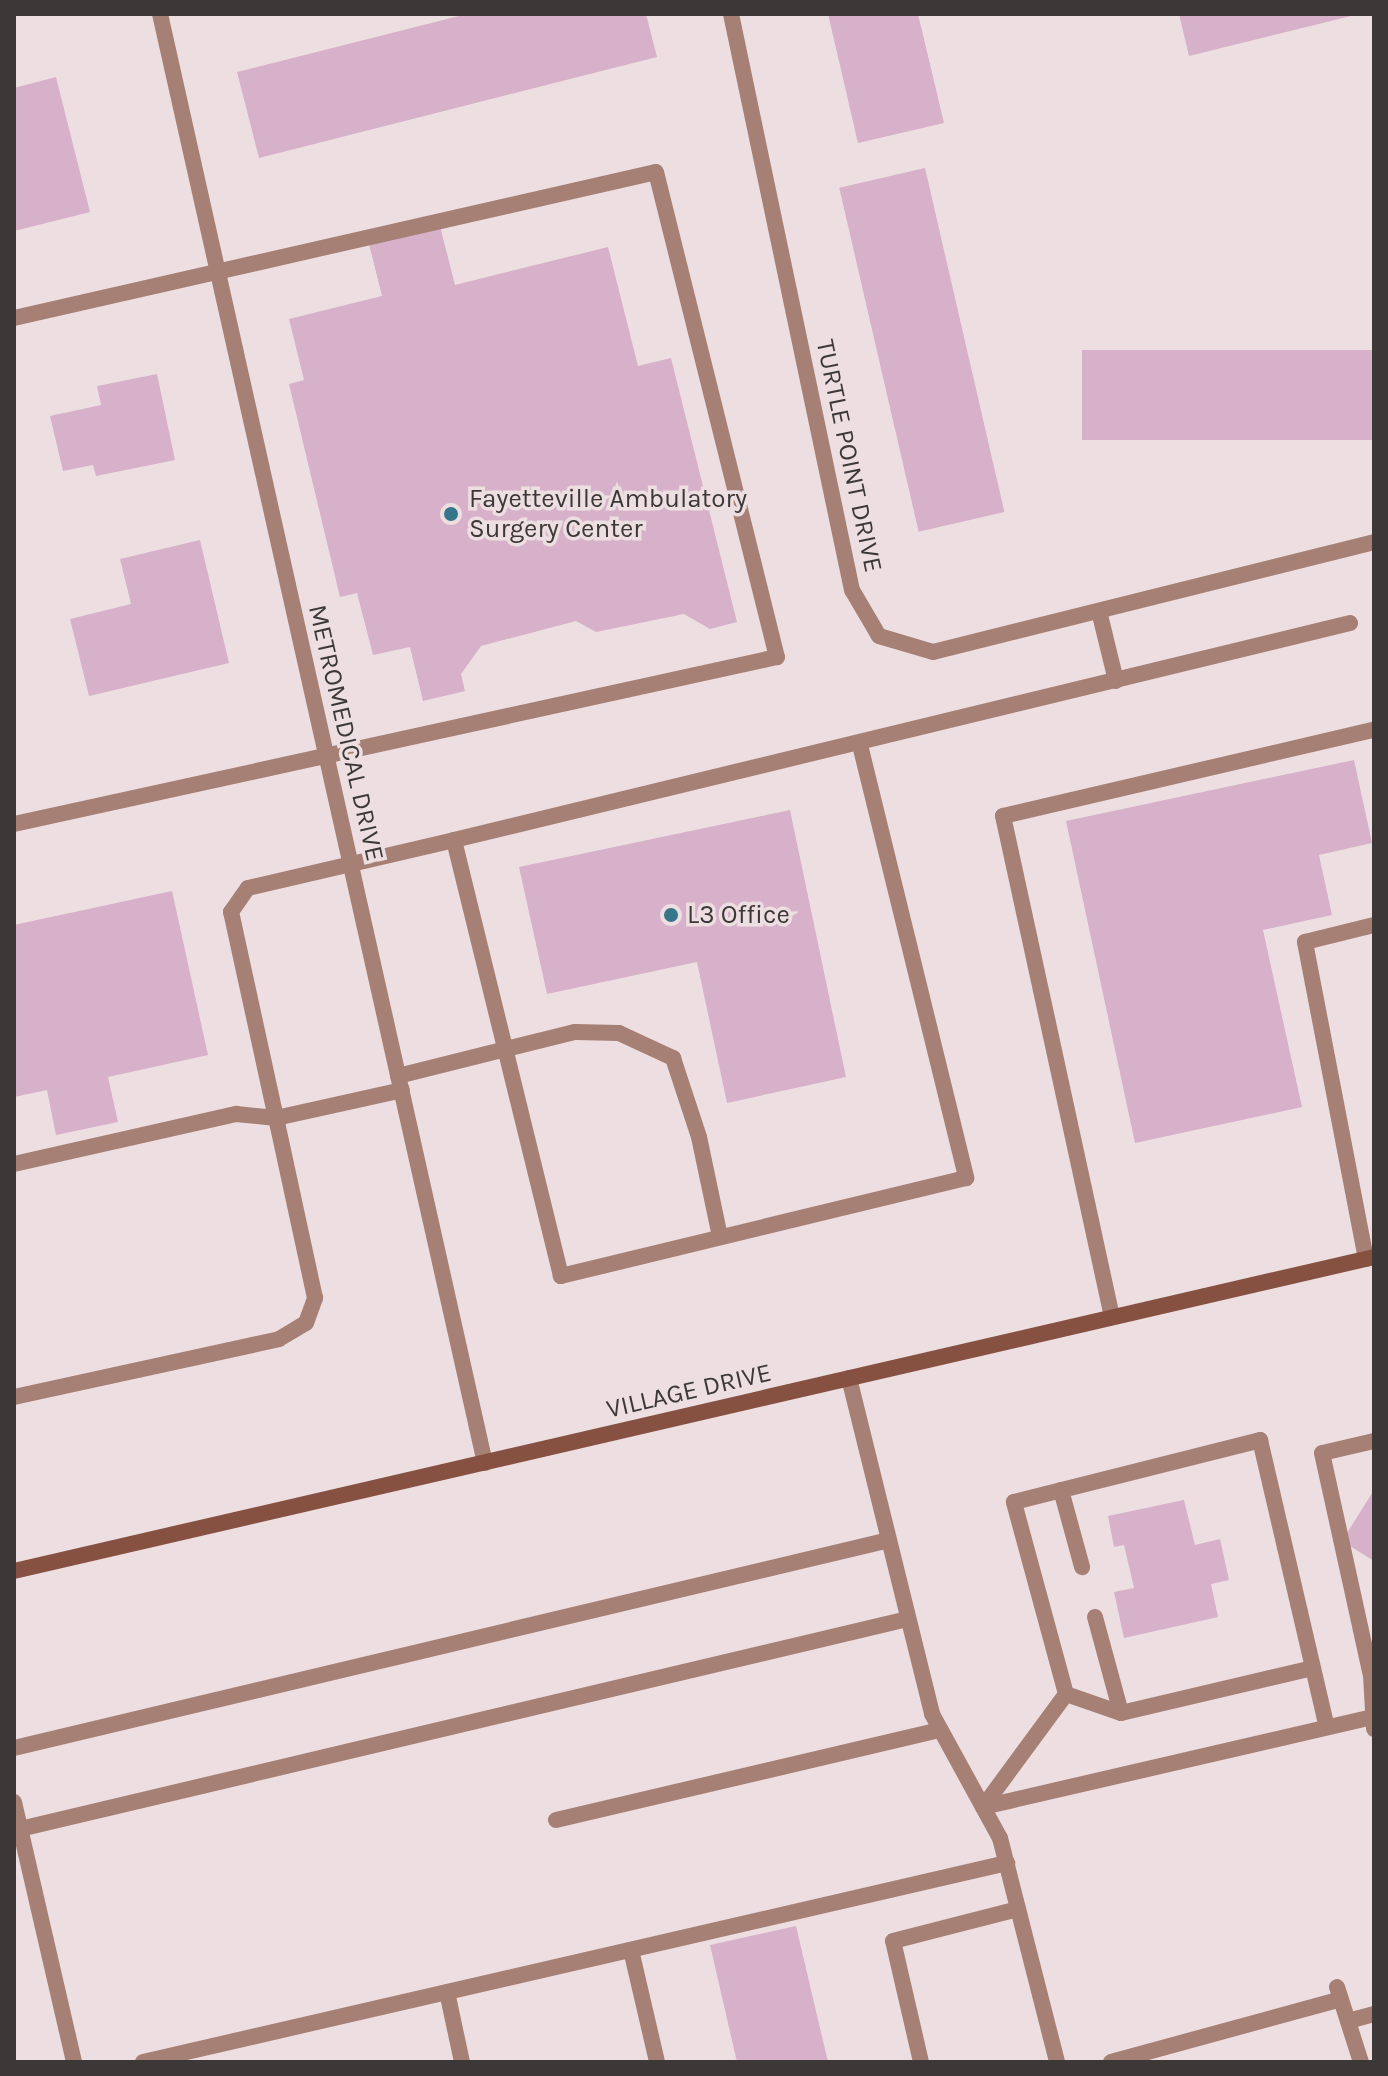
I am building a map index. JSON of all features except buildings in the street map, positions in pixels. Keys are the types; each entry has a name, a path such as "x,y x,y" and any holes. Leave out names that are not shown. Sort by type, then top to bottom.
{"main road":[{"name":"VILLAGE DRIVE","path":"14,1571 1370,1258"}],"street":[{"name":"METROMEDICAL DRIVE","path":"160,14 485,1463"},
{"name":"TURTLE POINT DRIVE","path":"731,14 852,590 879,636 933,652 1374,542"},
{"path":"14,318 217,268 656,172 777,657 14,824"},
{"path":"1099,611 1116,681"},
{"path":"14,1397 279,1339 306,1323 315,1298 231,912 248,888 860,745 1350,623"},
{"path":"1112,1317 1003,816 1374,730"},
{"path":"454,840 561,1276 966,1178 860,745"},
{"path":"1370,1258 1305,942 1374,925"},
{"path":"14,1164 236,1114 276,1118 575,1032 619,1033 673,1058 699,1137 720,1237"},
{"path":"849,1378 908,1619 941,1730 983,1807 1007,1863 1057,2062"},
{"path":"1066,1694 1014,1502 1260,1440 1327,1727"},
{"path":"983,1807 1327,1727 1373,1721 1371,1675 1322,1453 1374,1441"},
{"path":"1061,1490 1082,1567"},
{"path":"14,1748 889,1540"},
{"path":"1095,1617 1121,1713"},
{"path":"20,1829 908,1619"},
{"path":"1066,1694 1121,1713 1313,1668"},
{"path":"983,1807 1066,1694"},
{"path":"556,1820 941,1730"},
{"path":"14,1802 74,2062"},
{"path":"143,2062 1007,1863"},
{"path":"921,2062 893,1941 1018,1909"},
{"path":"631,1950 657,2062"},
{"path":"447,1992 462,2062"},
{"path":"1111,2062 1339,1993 1365,2058"},
{"path":"1348,2021 1374,2014"}],"place":[{"name":"Fayetteville Ambulatory Surgery Center","path":"451,514"},
{"name":"L3 Office","path":"671,915"}]}
